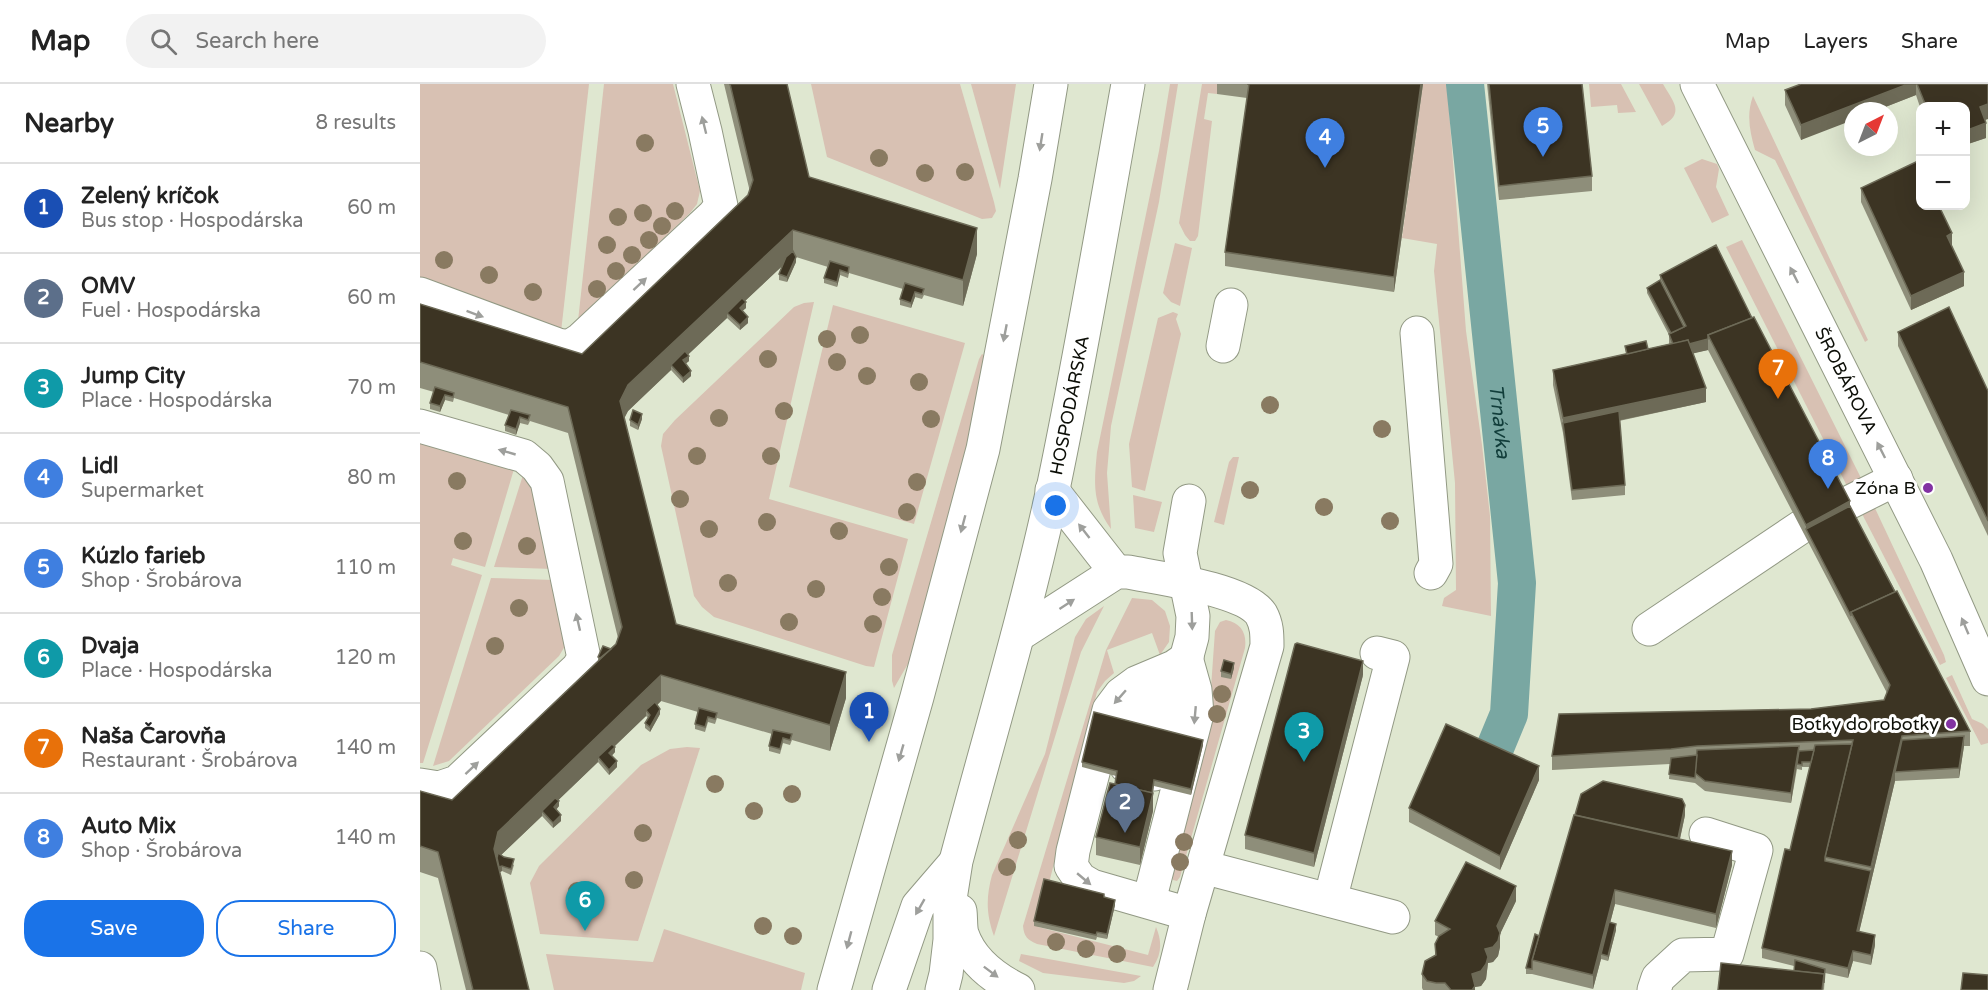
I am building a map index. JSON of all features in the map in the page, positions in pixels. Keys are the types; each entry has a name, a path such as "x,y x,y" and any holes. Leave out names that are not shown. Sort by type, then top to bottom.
{"street":[{"path":"420,294 558,345 569,347 580,340 721,206 693,84"},
{"path":"834,990 917,697 983,449 1035,179 1050,84"},
{"name":"HOSPODÁRSKA","path":"942,990 950,940 950,899 956,861 1018,635 1052,490 1080,352 1128,84"},
{"name":"ŠROBÁROVA","path":"1700,85 1936,560 1988,680"},
{"path":"1223,346 1231,305"},
{"path":"1417,333 1436,564 1431,573"},
{"path":"420,426 524,456 537,467 547,481 584,658 578,668 457,782 439,788 420,785"},
{"path":"1844,505 1896,479"},
{"path":"1052,490 1116,572"},
{"path":"1189,501 1180,553 1193,616 1192,637 1187,658 1133,795 1073,852 1071,866 1080,879 1092,886 1189,914"},
{"path":"1649,629 1801,527"},
{"path":"1018,635 1116,572 1128,572 1186,584 1223,593 1250,603 1260,614 1267,629 1267,646 1189,914 1170,990"},
{"path":"1330,900 1393,657 1377,653"},
{"path":"1149,901 1133,795 1109,710 1120,694 1136,683 1174,668 1187,658"},
{"path":"1654,990 1658,978 1683,955 1727,954 1756,850 1706,834"},
{"path":"956,861 962,933 972,955 987,970 1018,990"},
{"name":"HOSPODÁRSKA","path":"889,990 918,906 956,861"},
{"path":"1203,867 1393,917"},
{"path":"420,968 424,990"}],"shaded area":[{"path":"420,84 589,84 561,332 420,279"},
{"path":"604,84 673,84 700,191 697,204 690,213 578,321"},
{"path":"811,84 960,84 994,202 996,211 992,218 982,219 827,157"},
{"path":"971,84 1016,84 1000,189"},
{"path":"1170,84 1178,84 1159,202 1111,426 1107,473 1111,529 1097,501 1095,473 1097,452 1159,151"},
{"path":"1202,84 1218,84 1217,94 1208,93 1204,119 1212,121 1198,236 1195,241 1190,241 1179,223"},
{"path":"1423,84 1447,84 1466,331 1490,516 1491,616 1442,606 1444,598 1456,590 1455,483 1434,271 1437,244 1402,238"},
{"path":"1589,84 1621,84 1636,112 1618,113 1617,105 1591,107"},
{"path":"1639,84 1663,84 1674,102 1673,117 1662,126"},
{"path":"1753,96 1868,340 1865,342 1775,160 1755,150 1749,117"},
{"path":"1702,159 1717,164 1719,169 1716,187 1729,215 1712,223 1684,168"},
{"path":"1742,240 1864,484 1850,492 1726,247"},
{"path":"1175,243 1192,248 1180,306 1171,302 1163,293"},
{"path":"814,302 769,499 908,539 874,667 714,617 702,607 694,596 661,446 663,434 675,420 794,307"},
{"path":"833,305 965,343 914,524 789,487"},
{"path":"1173,312 1178,314 1176,319 1181,334 1145,491 1132,487 1129,444 1158,318"},
{"path":"982,354 987,357 980,404 920,643 894,688 892,655"},
{"path":"420,437 514,469 485,567 453,558 451,565 482,575 423,763 420,763"},
{"path":"1233,457 1239,457 1224,525 1214,522 1229,462"},
{"path":"523,475 535,485 553,569 494,567"},
{"path":"1133,495 1162,502 1154,532 1135,528"},
{"path":"1873,504 1944,655 1946,662 1940,665 1860,510"},
{"path":"491,578 554,580 565,646 559,656 449,761 433,766"},
{"path":"1132,598 1152,600 1165,611 1170,626 1169,642 1160,655 1152,633 1107,650 1114,673 1097,692 1038,927 1148,955 1156,927 1160,947 1153,967 1037,944 1027,938 1023,926 1106,650"},
{"path":"1104,606 1081,652 994,936 988,906 992,875 1045,754 1075,637 1086,619"},
{"path":"1226,620 1236,624 1242,630 1245,648 1177,881 1173,880 1171,874 1209,716 1215,631 1220,622"},
{"path":"1952,675 1972,719 1988,729 1988,743 1981,745 1946,678"},
{"path":"700,748 638,941 540,934 530,883 539,866 641,765 670,749"},
{"path":"664,929 805,973 801,990 554,990 546,954 653,962"},
{"path":"1021,954 1141,976 1134,981 1124,983 1043,973 1019,961"}],"building":[{"path":"730,84 787,84 809,177 977,228 963,280 793,230 628,385 620,401 676,624 846,672 830,725 661,675 498,832 494,849 529,990 473,990 438,852 420,846 420,791 452,800 616,644 622,627 568,407 420,362 420,304 582,354 748,195 753,180"},
{"path":"1249,84 1421,84 1394,277 1225,252"},
{"path":"1489,84 1582,84 1592,176 1499,186"},
{"path":"1801,84 1908,84 1861,102 1844,102 1844,109 1801,125 1785,90"},
{"path":"1917,84 1988,84 1988,104 1980,107 1986,123 1970,129 1970,102 1924,102"},
{"path":"1916,162 1916,210 1941,210 1952,233 1947,236 1964,272 1911,296 1861,188"},
{"path":"1716,245 1752,318 1708,335 1708,339 1689,344 1688,340 1673,344 1669,334 1686,326 1660,275"},
{"path":"793,251 796,257 787,277 779,274 786,257"},
{"path":"830,261 849,267 848,273 840,270 837,282 824,278"},
{"path":"1660,280 1684,327 1671,333 1647,288"},
{"path":"905,283 924,289 922,294 915,292 911,303 900,299"},
{"path":"742,298 746,302 740,308 748,317 740,325 727,313"},
{"path":"1949,307 1988,391 1988,521 1898,332"},
{"path":"1754,317 1850,501 1806,525 1708,335"},
{"path":"1688,340 1706,388 1563,418 1553,370"},
{"path":"1646,341 1648,349 1627,354 1625,346"},
{"path":"685,351 689,356 683,360 691,371 683,378 671,365"},
{"path":"435,387 454,393 453,397 445,395 440,406 430,403"},
{"path":"511,410 530,415 528,420 520,417 516,429 505,425"},
{"path":"633,410 642,414 638,425 630,420"},
{"path":"1619,411 1625,485 1572,490 1563,423"},
{"path":"1850,506 1895,592 1851,612 1851,616 1806,529"},
{"path":"1897,591 1970,731 1902,736 1871,867 1825,857 1853,740 1697,746 1552,756 1559,714 1811,709 1884,700 1890,685 1851,612"},
{"path":"1297,643 1363,661 1314,853 1245,835"},
{"path":"603,646 611,649 600,658 598,657"},
{"path":"1224,660 1234,663 1231,674 1221,671"},
{"path":"655,702 660,709 650,727 645,723 650,715 646,710"},
{"path":"699,708 717,713 715,719 708,717 705,727 695,724"},
{"path":"1094,712 1203,740 1191,789 1154,780 1152,793 1115,784 1117,771 1082,762"},
{"path":"1446,724 1539,766 1500,856 1409,808"},
{"path":"773,730 792,734 790,740 783,738 780,749 769,746"},
{"path":"1964,736 1959,768 1895,772 1902,740"},
{"path":"612,744 615,747 609,753 617,761 609,770 598,757"},
{"path":"1852,744 1825,861 1871,871 1857,931 1875,935 1871,955 1853,951 1848,968 1762,948 1785,849 1790,850 1815,745"},
{"path":"1799,746 1791,793 1705,781 1695,773 1697,750"},
{"path":"1814,750 1811,762 1797,764 1799,751"},
{"path":"1697,755 1695,778 1669,774 1671,758"},
{"path":"1603,781 1682,799 1685,805 1678,838 1575,815 1581,794"},
{"path":"1110,783 1153,793 1140,847 1096,837"},
{"path":"555,798 559,801 554,807 561,815 553,823 542,811"},
{"path":"1574,815 1732,851 1716,914 1615,890 1593,975 1532,960"},
{"path":"498,853 514,859 511,869 499,867"},
{"path":"1466,862 1516,886 1497,926 1500,933 1498,941 1493,947 1485,949 1488,957 1486,964 1481,971 1472,974 1475,986 1472,990 1451,990 1445,983 1427,981 1422,974 1425,961 1436,955 1435,944 1439,936 1450,929 1435,921"},
{"path":"1044,879 1104,894 1104,897 1115,900 1107,934 1097,932 1096,935 1034,921"},
{"path":"1609,922 1616,924 1608,956 1601,954"},
{"path":"1535,934 1539,936 1532,960 1532,969 1526,968"},
{"path":"1795,960 1825,969 1824,983 1824,974 1794,971"},
{"path":"1721,963 1824,974 1822,990 1718,990"},
{"path":"1963,973 1988,975 1988,990 1961,990"}],"waterway":[{"name":"Trnávka","path":"1465,84 1517,583 1509,714 1492,755"}],"place":[{"name":"Kúzlo farieb","path":"1543,157"},
{"name":"Lidl","path":"1325,168"},
{"name":"Naša Čarovňa","path":"1778,399"},
{"name":"Zóna B","path":"1928,488"},
{"name":"Auto Mix","path":"1828,489"},
{"name":"Botky do robotky","path":"1951,724"},
{"name":"Zelený kríčok","path":"869,742"},
{"name":"Jump City","path":"1304,762"},
{"name":"OMV","path":"1125,833"},
{"name":"Dvaja","path":"585,931"}]}
